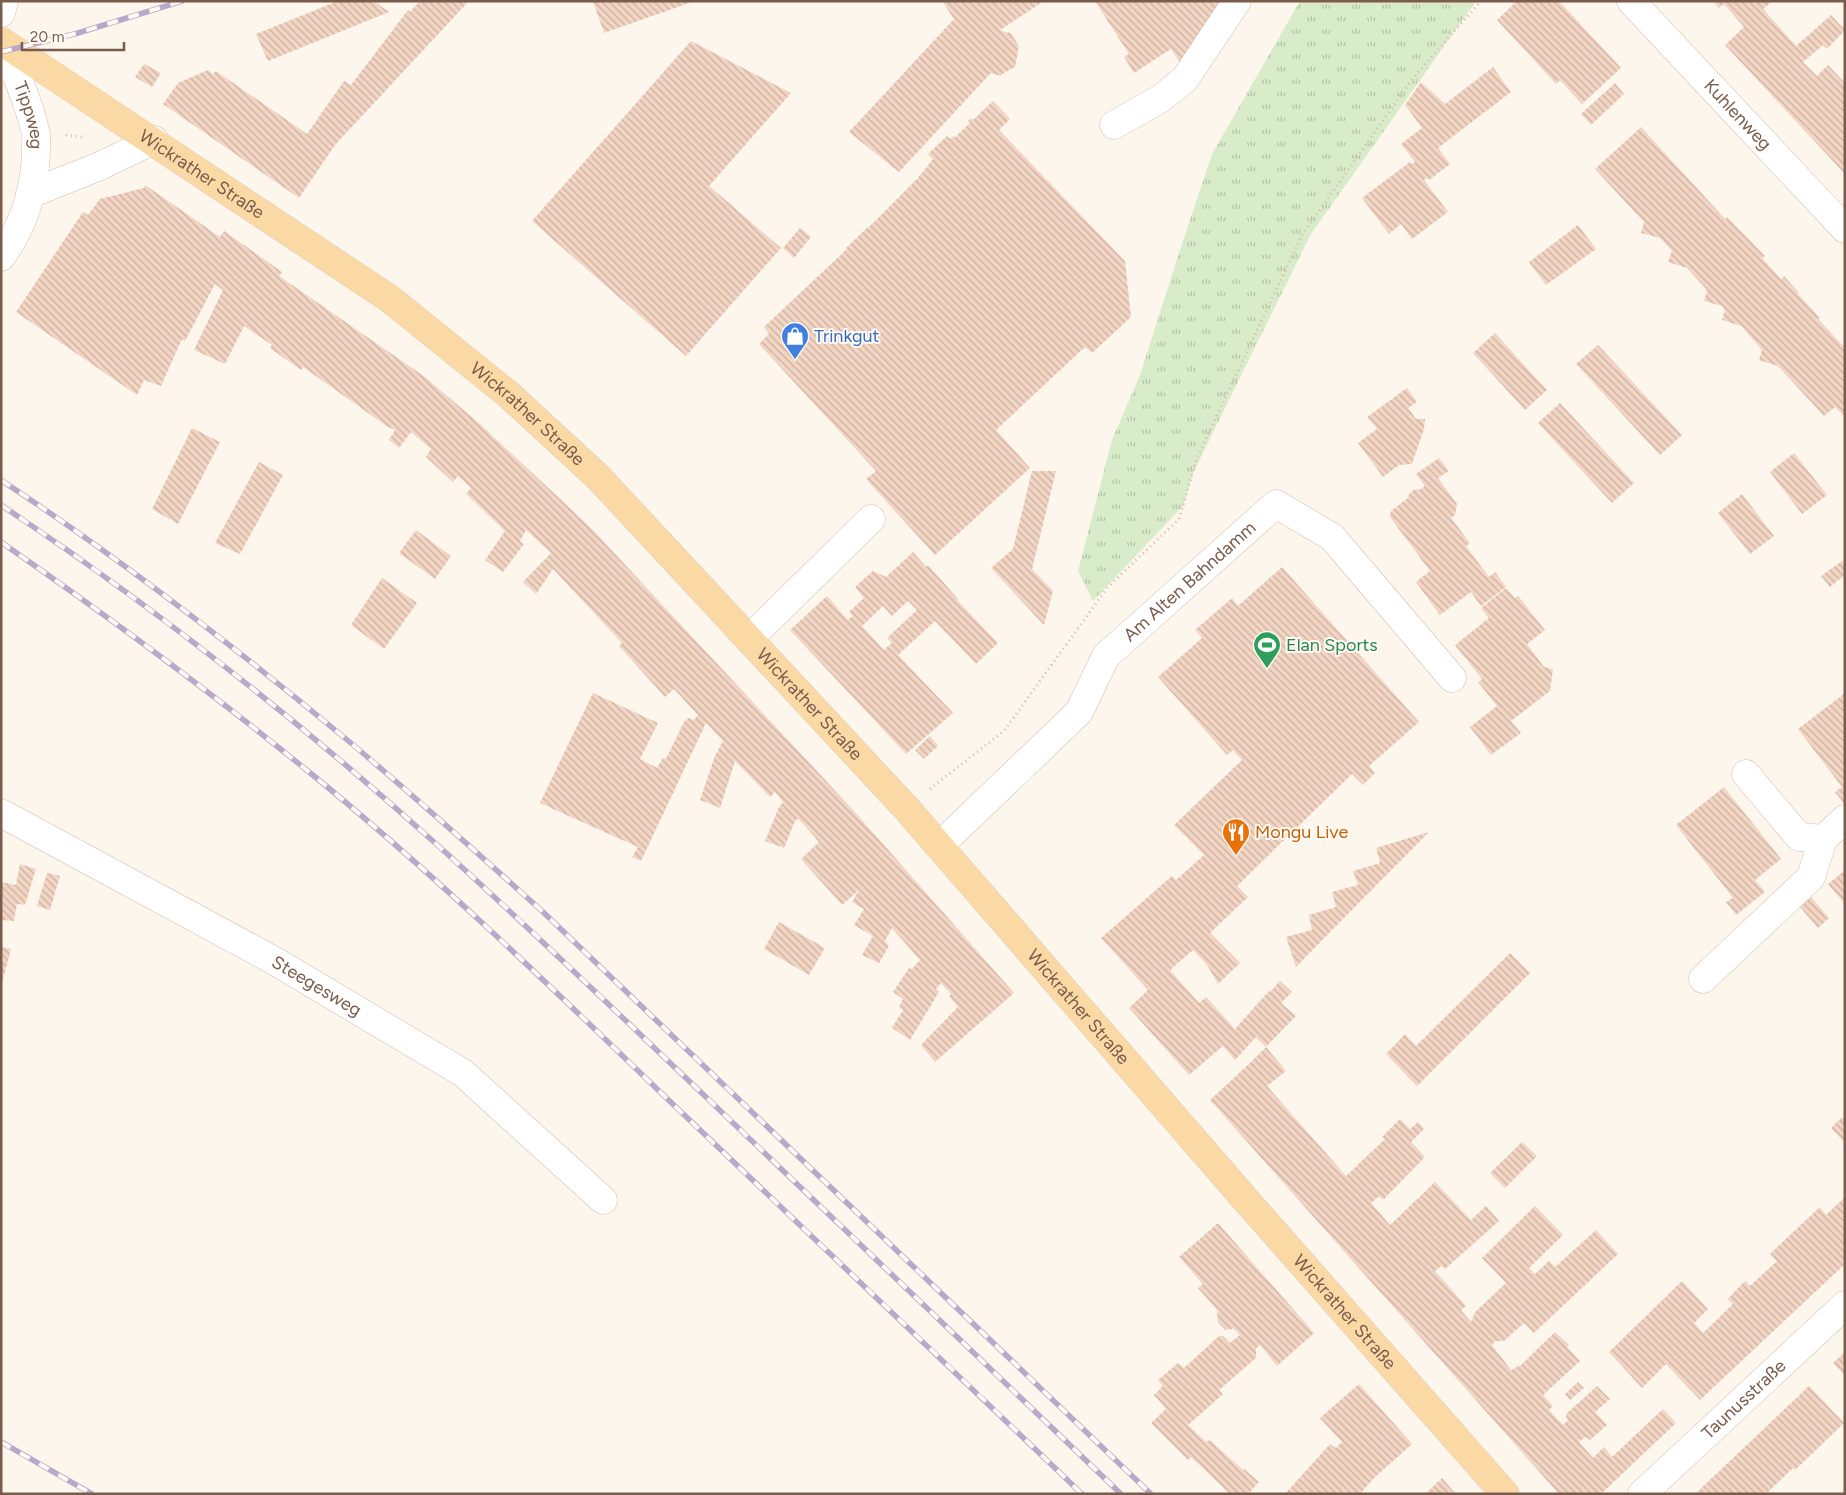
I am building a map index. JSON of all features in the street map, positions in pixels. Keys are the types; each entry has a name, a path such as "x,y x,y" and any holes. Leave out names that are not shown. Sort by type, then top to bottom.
{"main road":[{"name":"Wickrather Straße","path":"1,41 101,108 154,140 390,299 508,395 598,477 906,808 1504,1494"}],"street":[{"path":"1,13 4,1"},
{"path":"1114,125 1160,99 1185,78 1237,1"},
{"name":"Kuhlenweg","path":"1631,1 1845,229"},
{"name":"Tippweg","path":"1,41 16,74 36,132 36,169 30,194 19,228 1,257"},
{"path":"30,194 100,166 154,140"},
{"name":"Am Alten Bahndamm","path":"938,846 1080,712 1106,656 1276,504 1332,537 1452,678"},
{"path":"750,639 871,519"},
{"path":"1746,774 1799,837 1823,840"},
{"name":"Steegesweg","path":"1,813 273,960 463,1073 603,1200"},
{"path":"1703,978 1811,877 1823,840 1845,819"},
{"name":"Taunusstraße","path":"1642,1494 1845,1305"}],"path":[{"path":"906,808 1004,731 1106,588 1179,520 1196,460 1302,235 1413,78 1480,1"}],"green space":[{"path":"1300,1 1476,1 1311,234 1194,471 1183,506 1093,601 1078,571 1112,440 1140,375 1212,154"}],"building":[{"path":"338,1 374,1 389,12 268,61 256,34"},
{"path":"420,1 469,1 335,145 299,198 163,104 178,83 208,70 213,74 216,71 307,134 344,81 351,85 408,10 410,12"},
{"path":"593,1 692,1 692,2 604,33"},
{"path":"942,1 1044,1 1000,30 1010,32 1019,46 1015,67 1001,76 991,73 899,172 849,132 954,19"},
{"path":"1095,1 1220,1 1181,64 1171,49 1134,73 1124,57 1129,54"},
{"path":"1517,1 1559,1 1621,68 1582,104 1560,80 1556,84 1497,20"},
{"path":"1713,1 1773,1 1763,9 1796,46 1831,15 1845,30 1827,49 1823,45 1803,62 1817,76 1828,65 1845,83 1845,174 1725,45 1744,27 1724,4 1719,8"},
{"path":"691,41 791,93 709,186 781,248 686,356 532,221"},
{"path":"144,64 161,73 152,87 135,77"},
{"path":"1493,67 1511,92 1438,148 1450,164 1429,180 1427,178 1424,180 1448,212 1412,239 1401,224 1389,234 1362,198 1410,162 1411,164 1415,162 1401,144 1422,128 1405,105 1421,82 1445,104"},
{"path":"1615,83 1624,94 1591,125 1581,114"},
{"path":"993,101 1010,119 999,130 1125,261 1131,317 1092,353 1085,347 996,430 1030,468 935,555 866,479 876,471 759,344 769,334 764,327 847,249 918,178 933,159 928,154 947,136 950,139 953,136 954,138 970,123 968,121 971,118 973,120"},
{"path":"1641,127 1725,219 1727,217 1765,256 1762,258 1781,279 1784,276 1820,318 1818,319 1845,348 1845,417 1835,407 1824,416 1778,366 1759,360 1762,350 1741,326 1722,320 1725,310 1722,306 1704,301 1707,290 1687,268 1668,262 1672,251 1660,238 1641,233 1644,222 1595,169"},
{"path":"145,185 220,237 224,231 282,272 279,276 425,377 481,425 590,527 854,811 1014,993 935,1062 921,1045 958,1007 949,996 951,994 941,983 936,989 939,992 910,1040 892,1028 903,1010 899,1007 903,999 893,992 909,968 912,969 920,960 892,928 885,941 889,946 879,963 862,955 873,936 854,925 864,909 852,902 859,890 842,905 801,859 819,842 798,818 794,823 784,848 765,841 779,807 783,802 775,792 770,797 735,761 720,808 700,800 715,756 723,741 706,723 641,861 632,857 638,847 540,803 593,693 658,723 640,759 657,768 663,758 666,759 684,722 688,718 694,720 698,715 674,689 665,697 619,646 622,643 553,569 536,594 523,582 551,553 526,530 520,541 524,544 503,572 485,560 505,531 466,494 471,488 458,476 453,482 426,457 431,449 411,432 399,448 389,440 395,430 303,367 301,370 270,348 272,345 244,326 225,364 194,350 223,290 215,284 185,341 182,339 161,386 144,380 137,395 16,312 83,212 88,215 100,199 144,188"},
{"path":"1578,225 1596,249 1546,285 1529,262"},
{"path":"800,228 811,237 794,258 783,248"},
{"path":"1495,333 1547,390 1525,410 1473,353"},
{"path":"1598,345 1682,435 1660,455 1576,364"},
{"path":"1407,388 1417,402 1408,408 1416,419 1425,419 1424,429 1412,464 1399,465 1383,477 1358,443 1377,429 1367,417"},
{"path":"1560,403 1634,483 1612,503 1538,423"},
{"path":"192,428 220,442 178,524 152,509"},
{"path":"1794,453 1827,495 1802,514 1770,472"},
{"path":"1439,458 1449,471 1438,478 1457,504 1455,515 1451,518 1470,543 1466,546 1489,577 1495,572 1506,587 1481,606 1471,592 1440,615 1416,582 1430,571 1390,517 1391,511 1408,498 1409,494 1415,489 1419,490 1425,486 1416,474"},
{"path":"259,462 283,475 240,554 215,543"},
{"path":"1032,471 1056,471 1032,569 1053,591 1044,625 991,568 1013,549"},
{"path":"1742,494 1774,536 1750,554 1718,513"},
{"path":"416,530 451,556 435,579 399,553"},
{"path":"913,552 926,567 928,565 957,600 998,643 976,664 935,621 898,655 953,713 906,754 790,630 827,596 848,620 853,616 849,612 864,598 855,587 873,571 886,577","holes":["908,601 917,610 887,638 892,643 884,650 862,626 883,606 892,616"]},
{"path":"1842,561 1845,564 1845,575 1830,587 1821,576"},
{"path":"1282,567 1419,722 1369,766 1375,773 1363,785 1352,774 1237,886 1248,897 1210,933 1240,963 1218,984 1207,965 1193,950 1170,970 1199,1003 1206,997 1235,1029 1280,981 1292,992 1281,1003 1296,1016 1266,1047 1256,1037 1235,1060 1223,1046 1189,1075 1129,1008 1148,990 1101,938 1172,876 1176,880 1204,855 1174,825 1242,760 1233,750 1227,755 1158,677 1202,638 1195,630 1232,598 1238,606"},
{"path":"382,578 417,603 384,649 351,625"},
{"path":"1506,588 1515,598 1518,596 1545,630 1527,644 1544,667 1553,669 1550,691 1511,721 1521,733 1491,755 1470,727 1497,706 1478,682 1482,679 1455,645 1489,618 1481,608"},
{"path":"1845,693 1845,805 1835,792 1842,787 1798,729"},
{"path":"930,736 938,746 924,759 915,750"},
{"path":"1724,787 1781,859 1755,880 1765,892 1736,915 1726,902 1733,898 1676,825"},
{"path":"1429,832 1296,967 1286,937 1312,930 1309,915 1336,907 1332,892 1358,885 1353,871 1380,863 1376,848"},
{"path":"20,864 36,869 25,905 17,904 14,921 1,920 1,882 16,885"},
{"path":"1845,870 1845,904 1828,884"},
{"path":"47,873 60,876 50,910 37,906"},
{"path":"1811,897 1829,918 1818,928 1800,907"},
{"path":"779,922 825,948 809,975 764,949"},
{"path":"1,947 11,949 2,983 1,983"},
{"path":"1510,953 1530,973 1417,1086 1386,1054 1405,1034 1416,1046"},
{"path":"1266,1047 1286,1071 1267,1086 1346,1176 1385,1139 1382,1137 1400,1119 1410,1129 1418,1122 1424,1129 1411,1142 1425,1157 1384,1199 1378,1197 1371,1203 1390,1225 1435,1182 1471,1220 1486,1206 1499,1221 1445,1269 1441,1266 1435,1271 1466,1306 1461,1310 1471,1322 1475,1312 1506,1283 1482,1258 1535,1206 1563,1235 1529,1268 1535,1274 1549,1261 1555,1267 1596,1230 1618,1254 1534,1333 1524,1323 1504,1341 1495,1341 1492,1345 1511,1370 1521,1365 1555,1332 1569,1345 1567,1347 1580,1361 1543,1395 1553,1406 1549,1410 1563,1425 1568,1420 1566,1414 1597,1386 1610,1399 1595,1412 1607,1425 1590,1440 1585,1437 1579,1442 1593,1458 1604,1447 1612,1457 1663,1409 1676,1423 1601,1494 1559,1494 1210,1100"},
{"path":"1842,1117 1845,1120 1845,1143 1831,1128"},
{"path":"1522,1142 1537,1156 1505,1188 1490,1173"},
{"path":"1845,1197 1845,1264 1700,1400 1666,1364 1642,1388 1609,1352 1682,1281 1708,1309 1694,1323 1703,1333 1733,1304 1728,1299 1745,1281 1750,1286 1777,1261 1770,1254 1820,1207 1826,1215"},
{"path":"1218,1223 1314,1333 1277,1366 1260,1345 1256,1348 1256,1358 1219,1390 1223,1394 1188,1425 1206,1442 1210,1440 1259,1482 1248,1494 1230,1494 1191,1457 1188,1460 1151,1423 1166,1409 1154,1395 1163,1386 1158,1380 1178,1363 1184,1368 1219,1336 1223,1336 1230,1343 1240,1335 1233,1328 1225,1330 1218,1322 1218,1311 1198,1288 1203,1284 1179,1257"},
{"path":"1845,1352 1845,1376 1833,1363"},
{"path":"1578,1382 1584,1388 1570,1400 1565,1394"},
{"path":"1359,1384 1412,1444 1374,1478 1360,1494 1285,1494 1330,1444 1336,1448 1342,1442 1320,1418"},
{"path":"1809,1386 1844,1423 1795,1470 1793,1468 1766,1494 1695,1494"},
{"path":"1442,1478 1456,1494 1425,1494"}],"railway":[{"path":"1,52 78,33 182,1"},
{"path":"1,480 131,571 258,667 442,821 542,911 1151,1494"},
{"path":"1,505 114,583 224,666 330,752 434,842 592,989 1121,1494"},
{"path":"1,542 118,625 234,712 399,848 529,967 1082,1494"},
{"path":"1,1442 92,1494"}],"place":[{"name":"Trinkgut","path":"795,360"},
{"name":"Elan Sports","path":"1267,669"},
{"name":"Mongu Live","path":"1236,856"}]}
